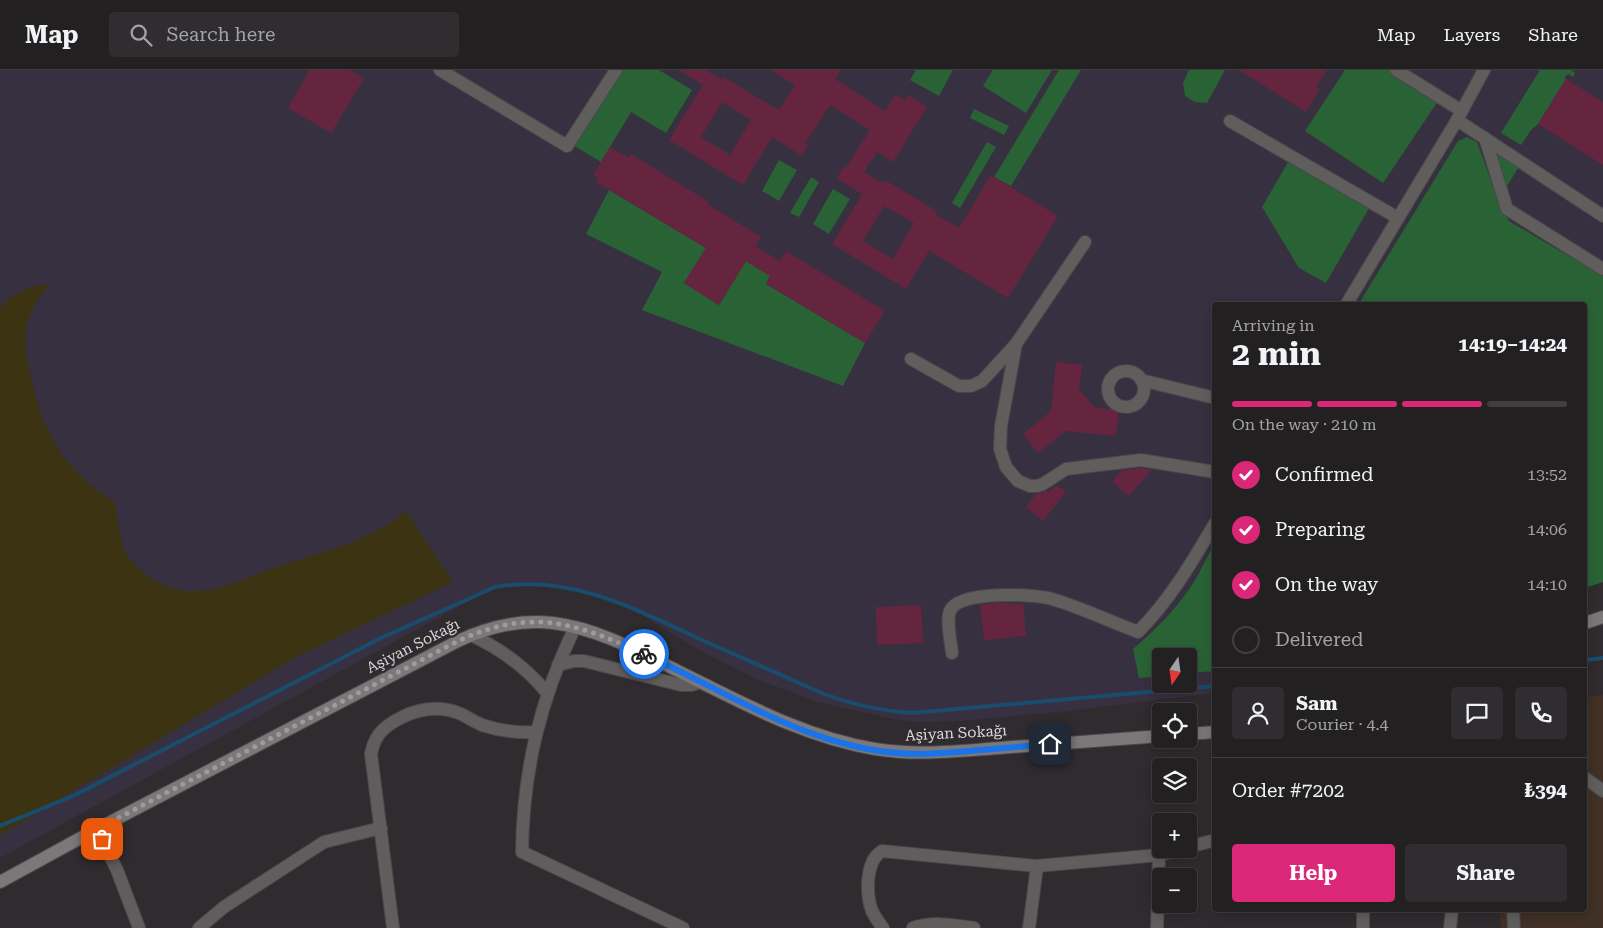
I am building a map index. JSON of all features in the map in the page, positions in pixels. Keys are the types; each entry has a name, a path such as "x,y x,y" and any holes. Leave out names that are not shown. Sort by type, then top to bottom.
{"street":[{"path":"440,70 567,146 616,70"},
{"path":"1396,70 1460,116 1485,138 1603,216"},
{"path":"1348,302 1460,116 1484,70"},
{"path":"1230,121 1398,218"},
{"path":"1485,138 1507,209 1603,269"},
{"path":"911,359 959,386 971,386 982,380 1016,344 1085,242"},
{"path":"1016,344 1001,426 1000,450 1006,467 1018,481 1030,486 1037,486 1066,468 1141,460 1212,472"},
{"path":"1141,380 1212,397"},
{"path":"952,653 949,616 951,609 968,599 993,595 1051,598 1138,632 1163,606 1176,588 1212,528"},
{"path":"1587,622 1603,617"},
{"name":"Aşiyan Sokağı","path":"0,882 97,829 471,635 498,626 516,623 544,622 575,627 628,647 780,722 855,746 921,754 1152,737"},
{"path":"575,627 547,693 536,732 525,792 522,852 683,928"},
{"path":"471,635 489,643 521,665 535,677 547,693"},
{"path":"558,664 584,662 681,685 692,685 700,682"},
{"path":"393,928 371,754 379,734 392,722 412,712 431,708 439,708 460,714 495,729 508,732 536,732"},
{"path":"1197,733 1212,732"},
{"path":"1587,779 1603,790"},
{"path":"199,928 224,907 324,842 381,828"},
{"path":"97,829 117,870 139,928"},
{"path":"1197,845 1212,841"},
{"path":"883,928 872,910 868,893 870,872 874,860 882,851 1038,866 1152,856"},
{"path":"1156,928 1160,858"},
{"path":"1029,928 1038,866"},
{"path":"1363,912 1363,928"},
{"path":"1450,928 1452,912"},
{"path":"1513,912 1514,928"},
{"path":"913,928 940,923 974,928"}],"shaded area":[{"path":"0,70 1603,70 1603,582 1587,587 1587,302 1212,302 1212,693 963,721 917,722 893,719 817,702 756,679 698,650 643,615 608,598 571,587 519,582 491,589 0,858"},
{"path":"1603,695 1603,928 1501,928 1499,912 1587,912 1587,697"}],"green space":[{"path":"615,70 659,70 692,90 666,133 631,112 601,162 571,144"},
{"path":"916,70 953,70 939,96 910,80"},
{"path":"993,70 1052,70 1026,113 983,86"},
{"path":"1059,70 1081,70 1011,186 994,177"},
{"path":"1189,70 1225,70 1207,103 1195,102 1185,96 1183,83"},
{"path":"1345,70 1391,70 1438,101 1383,183 1305,131"},
{"path":"1540,70 1571,70 1575,73 1573,77 1568,74 1564,78 1566,79 1538,124 1531,130 1521,145 1501,133"},
{"path":"974,109 1009,126 1004,135 970,118"},
{"path":"1467,137 1477,142 1498,200 1509,221 1603,276 1603,582 1587,587 1587,302 1360,302 1458,141"},
{"path":"987,142 996,147 960,208 952,203"},
{"path":"1487,144 1520,165 1507,186 1501,185"},
{"path":"1291,157 1372,203 1326,283 1299,268 1262,207"},
{"path":"779,160 797,170 779,201 762,191"},
{"path":"811,177 819,182 799,217 790,213"},
{"path":"833,189 850,199 829,234 813,224"},
{"path":"609,190 706,248 684,283 719,305 746,261 770,276 766,284 865,343 843,386 642,310 662,272 586,234"},
{"path":"1212,548 1212,671 1198,672 1198,648 1152,648 1152,677 1139,678 1133,649 1160,624 1197,577"}],"sand":[{"path":"41,285 50,285 34,306 30,316 27,326 26,348 30,373 41,413 48,431 68,462 81,476 115,502 125,551 133,563 151,578 168,587 185,591 202,591 218,588 348,544 378,530 406,511 453,582 294,658 0,835 0,308 18,293"}],"building":[{"path":"310,70 350,70 364,78 331,133 288,108"},
{"path":"679,70 705,70 721,79 723,77 779,110 795,85 771,70 841,70 835,79 885,111 896,94 905,100 909,95 927,107 893,162 877,152 864,172 883,183 885,180 937,211 935,214 959,228 991,175 1058,216 1008,298 929,251 906,289 832,244 862,194 837,178 870,130 830,105 805,144 808,146 802,156 772,137 743,185 669,140 703,85","holes":["722,102 751,120 730,155 701,137","884,206 914,223 893,259 863,241"]},
{"path":"1239,70 1327,70 1316,87 1320,89 1306,112"},
{"path":"1566,79 1603,102 1603,165 1538,124"},
{"path":"610,147 629,158 631,154 709,202 707,204 761,237 755,246 780,261 786,251 885,311 865,343 766,284 770,276 746,261 719,305 684,283 706,248 596,182 598,178 593,175"},
{"path":"1056,362 1082,365 1079,389 1095,408 1119,410 1116,436 1066,431 1038,453 1023,434 1051,411"},
{"path":"1141,468 1151,470 1129,496 1112,482 1122,470"},
{"path":"1057,485 1066,492 1043,521 1026,507 1036,494 1049,492"},
{"path":"998,603 1023,604 1026,636 984,640 980,605"},
{"path":"921,605 923,643 877,645 876,607"}],"waterway":[{"path":"0,826 75,795 381,638 495,587 523,584 550,585 602,597 627,606 824,694 867,707 889,711 912,713 1212,686"},
{"path":"1587,660 1603,658"}],"way so far":[{"path":"102,839 97,829 458,641 484,630 516,623 554,622 587,630 644,654"}],"route":[{"path":"644,654 780,722 855,746 921,754 1050,744"}]}
